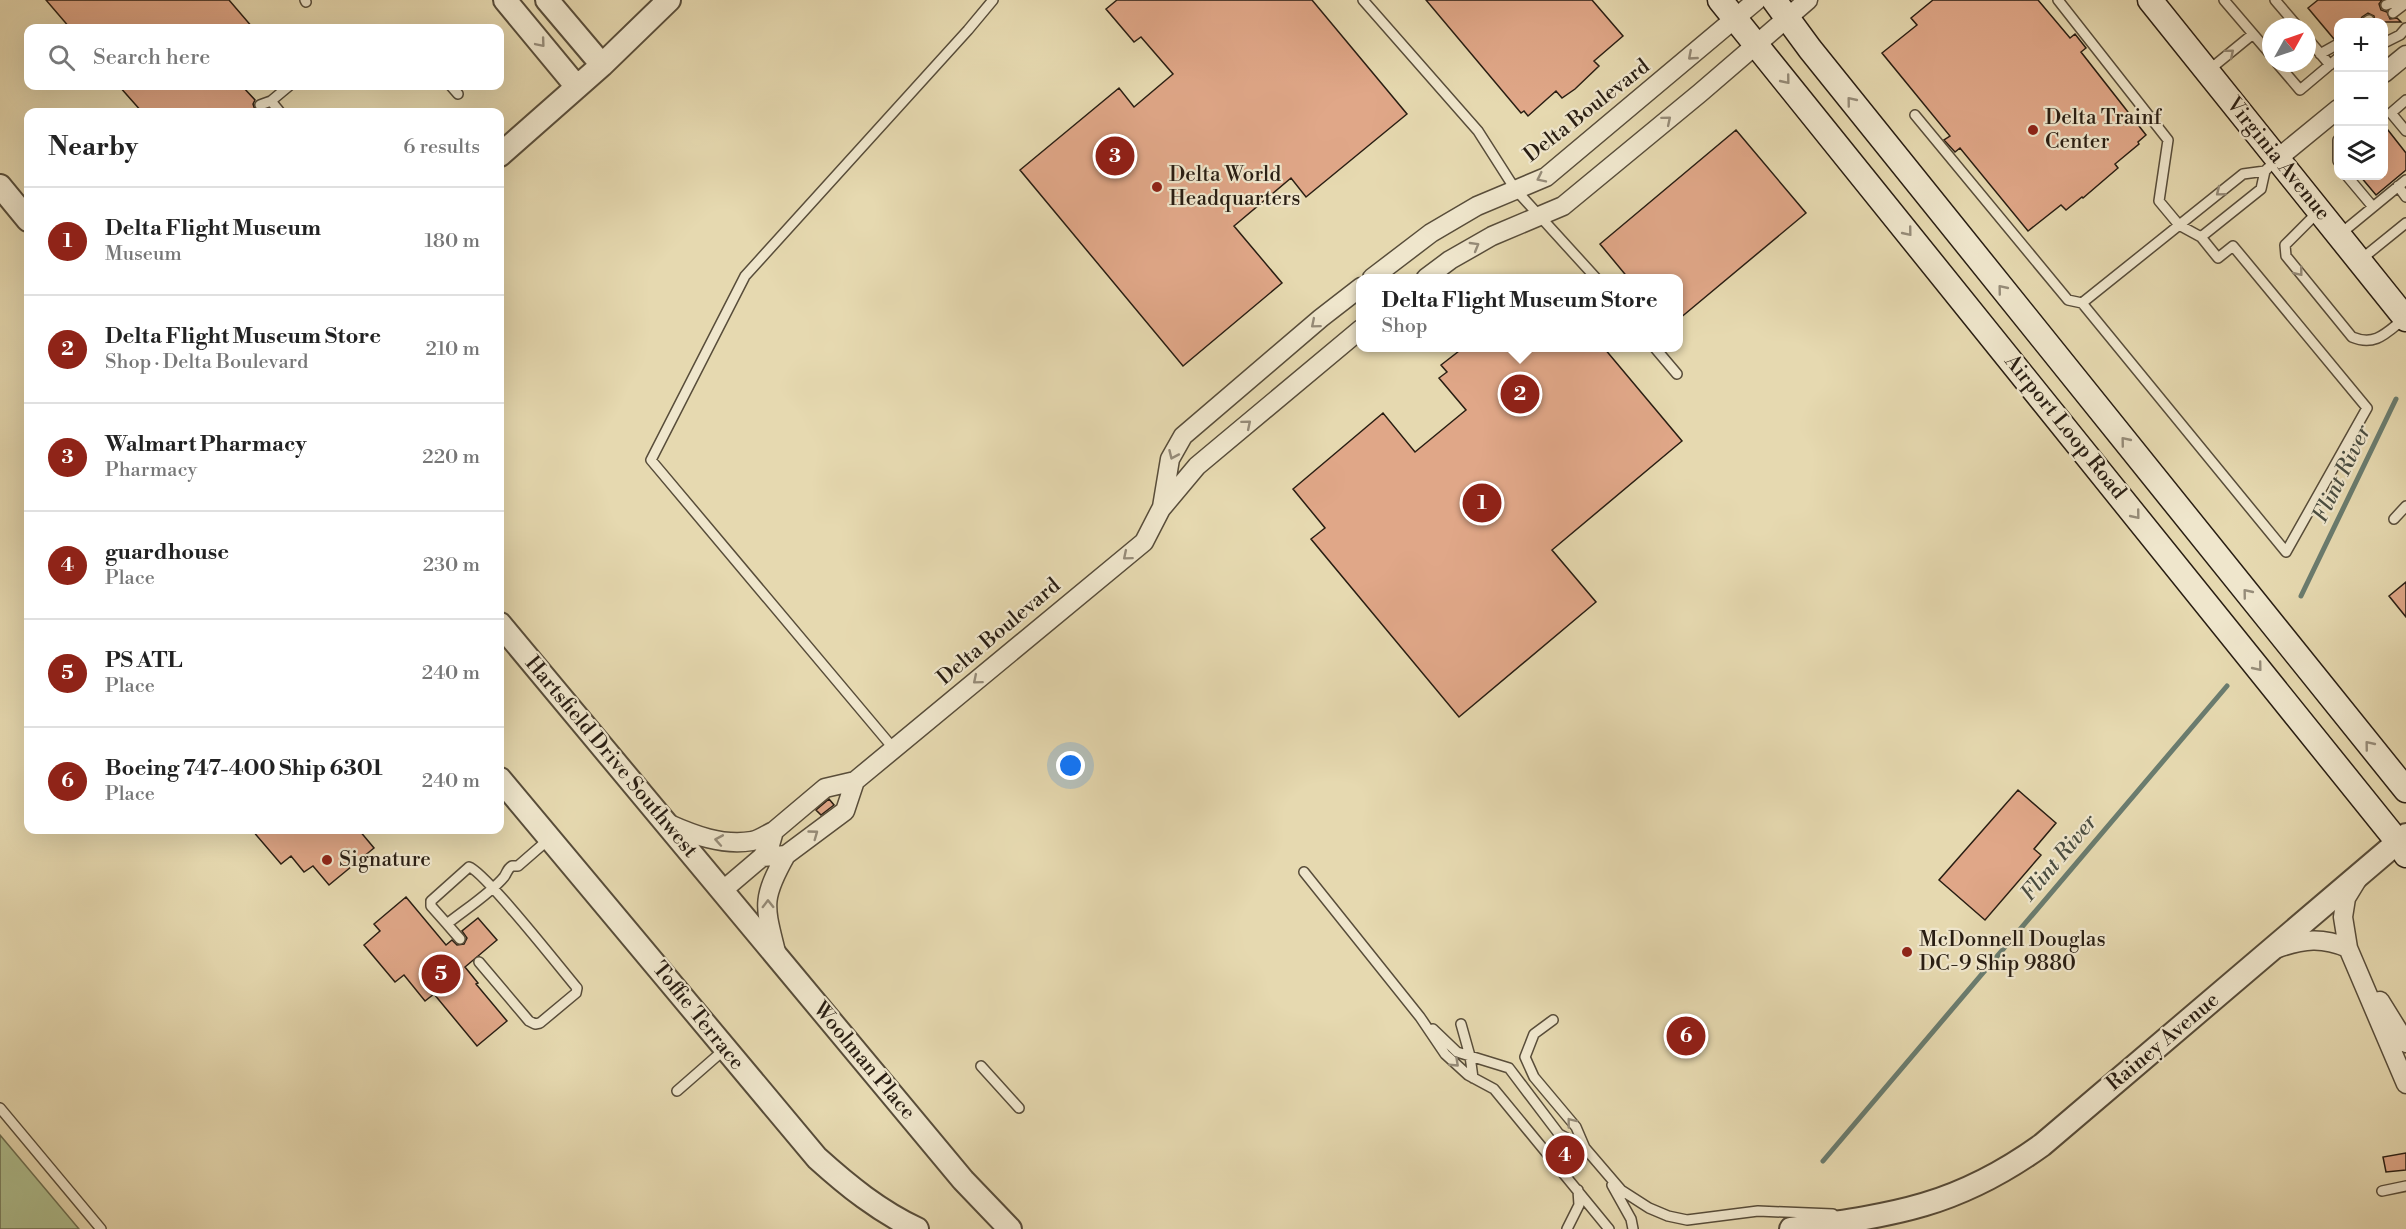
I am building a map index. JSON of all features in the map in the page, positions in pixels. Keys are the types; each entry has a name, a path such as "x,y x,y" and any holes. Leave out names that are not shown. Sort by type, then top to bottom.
{"main road":[{"name":"Airport Loop Road","path":"1720,0 1737,18 2403,844"},
{"name":"Virginia Avenue","path":"2150,0 2207,72 2271,165 2319,211 2406,318"},
{"name":"Airport Loop Road","path":"1781,9 1810,49 2406,790"}],"street":[{"path":"505,0 577,87"},
{"path":"547,0 602,65"},
{"path":"504,151 602,65 669,0"},
{"name":"Delta Boulevard","path":"1378,274 1431,233 1477,206 1546,177 1757,0"},
{"path":"1432,274 1449,260 1492,236 1563,206 1757,44 1781,9 1808,0"},
{"path":"2385,72 2406,55"},
{"path":"2271,165 2334,112"},
{"path":"0,186 24,215"},
{"name":"Delta Boulevard","path":"1161,509 1170,459 1183,436 1356,291"},
{"name":"Delta Boulevard","path":"722,891 762,857 770,845 774,831 825,788 855,781 1144,542 1161,509 1197,466 1356,333"},
{"name":"Hartsfield Drive Southwest","path":"504,629 722,891"},
{"path":"778,958 765,901 772,879 786,855 845,812 855,781"},
{"name":"Toffie Terrace","path":"504,784 817,1158 837,1177 878,1208 917,1229"},
{"path":"664,822 689,833 722,842 753,841 774,831"},
{"name":"Rainey Avenue","path":"1887,1215 1962,1192 2023,1158 2363,872 2403,844"},
{"path":"762,857 786,855"},
{"path":"2363,872 2346,898 2343,917 2348,948 2406,1084"},
{"name":"Woolman Place","path":"722,891 963,1180 1010,1229"},
{"path":"2271,950 2301,940 2319,939 2348,948 2406,1043"},
{"path":"1791,1229 1887,1215"}],"lane":[{"path":"894,749 651,460 745,276 993,0"},
{"path":"1363,0 1478,131 1515,189 1592,274"},
{"path":"1915,115 2068,300 2082,303 2286,552 2367,408 2233,246 2218,258 2201,237 2179,225 2159,201 2169,140 2058,0"},
{"path":"2224,0 2262,44"},
{"path":"2275,0 2290,18"},
{"path":"2386,5 2401,0"},
{"path":"2395,16 2406,5"},
{"path":"2388,41 2400,35 2406,28"},
{"path":"2207,72 2253,34"},
{"path":"2320,54 2334,46"},
{"path":"2285,72 2300,90 2334,64 2316,49"},
{"path":"260,105 271,101 285,90"},
{"path":"454,90 458,94"},
{"path":"2388,111 2406,100"},
{"path":"271,101 277,108"},
{"path":"2388,113 2406,131"},
{"path":"2082,303 2245,173 2271,165"},
{"path":"2201,237 2261,189 2271,165"},
{"path":"2350,180 2373,207"},
{"path":"2339,235 2402,183 2406,196"},
{"path":"2319,211 2285,244 2286,256 2352,337 2363,342 2377,340 2406,318"},
{"path":"2360,261 2406,224"},
{"path":"1658,352 1677,374"},
{"path":"2394,519 2406,506"},
{"path":"447,924 505,876 507,870 512,866 518,866 550,839"},
{"path":"460,939 431,906 431,901 469,867 480,873 492,887 577,988 576,993 540,1023 535,1024 529,1021 479,962"},
{"path":"1304,872 1420,1017 1444,1054 1473,1078 1494,1089 1609,1229"},
{"path":"1420,1017 1457,1052 1509,1068 1559,1134 1585,1148"},
{"path":"1553,1020 1534,1034 1525,1057 1534,1077 1576,1127 1585,1148 1629,1197 1649,1208 1678,1219 1694,1220 1775,1210 1887,1215"},
{"path":"1461,1024 1470,1056 1473,1078"},
{"path":"677,1091 725,1049"},
{"path":"981,1066 1019,1108"},
{"path":"0,1108 101,1229"},
{"path":"1603,1170 1631,1219 1633,1229"},
{"path":"2382,1191 2406,1186"},
{"path":"1567,1229 1579,1205 1578,1190"}],"green space":[{"path":"0,1135 79,1229 0,1229"}],"building":[{"path":"46,0 229,0 250,24 67,24"},
{"name":"Delta World Headquarters","path":"1117,0 1312,0 1407,114 1306,197 1291,178 1234,226 1282,283 1183,366 1020,170 1119,88 1134,107 1173,74 1141,37 1134,42 1106,9"},
{"path":"1426,0 1592,0 1623,36 1594,61 1599,66 1575,89 1562,98 1556,91 1528,116 1524,111 1521,113"},
{"path":"1933,0 2038,0 2070,38 2075,34 2086,48 2081,52 2146,135 2115,164 2118,168 2083,198 2066,210 2061,205 2028,231 1960,148 1955,152 1944,140 1950,136 1882,53 1917,25 1911,18"},
{"path":"2318,0 2382,0 2379,4 2381,10 2387,12 2390,19 2397,18 2401,22 2388,22 2388,18 2374,18 2368,13 2361,18 2334,18 2334,39 2308,8"},
{"path":"123,90 246,90 255,100 254,108 138,108"},
{"path":"1736,130 1806,213 1683,316 1683,274 1625,274 1600,244"},
{"path":"2388,130 2406,153 2406,170 2376,195 2363,180 2388,180"},
{"path":"1458,352 1607,352 1682,441 1552,550 1596,602 1459,717 1311,539 1325,528 1293,489 1383,413 1415,452 1466,410 1439,378 1447,372 1441,365"},
{"path":"2406,582 2406,617 2389,596"},
{"path":"2018,790 2056,823 2034,849 2041,855 1985,920 1939,880"},
{"path":"829,799 834,805 821,815 816,810"},
{"name":"Signature","path":"255,834 362,834 374,848 329,885 313,866 304,872 291,856 281,864"},
{"path":"406,897 446,945 452,940 457,945 464,944 467,938 462,931 478,918 497,940 465,967 507,1021 477,1046 434,994 425,1001 404,975 395,982 364,945 380,931 374,924"},
{"path":"2406,1153 2406,1170 2386,1172 2383,1157"}],"waterway":[{"name":"Flint River","path":"2301,596 2396,399"},
{"name":"Flint River","path":"1823,1161 2227,686"}],"place":[{"name":"Delta Trainf Center","path":"2033,130"},
{"name":"Walmart Pharmacy","path":"1115,156"},
{"name":"Delta World Headquarters","path":"1157,187"},
{"name":"Delta Flight Museum Store","path":"1520,394"},
{"name":"Delta Flight Museum","path":"1482,503"},
{"name":"Signature","path":"327,860"},
{"name":"McDonnell Douglas DC-9 Ship 9880","path":"1907,952"},
{"name":"PS ATL","path":"441,974"},
{"name":"Boeing 747-400 Ship 6301","path":"1686,1036"},
{"name":"guardhouse","path":"1565,1155"}]}
